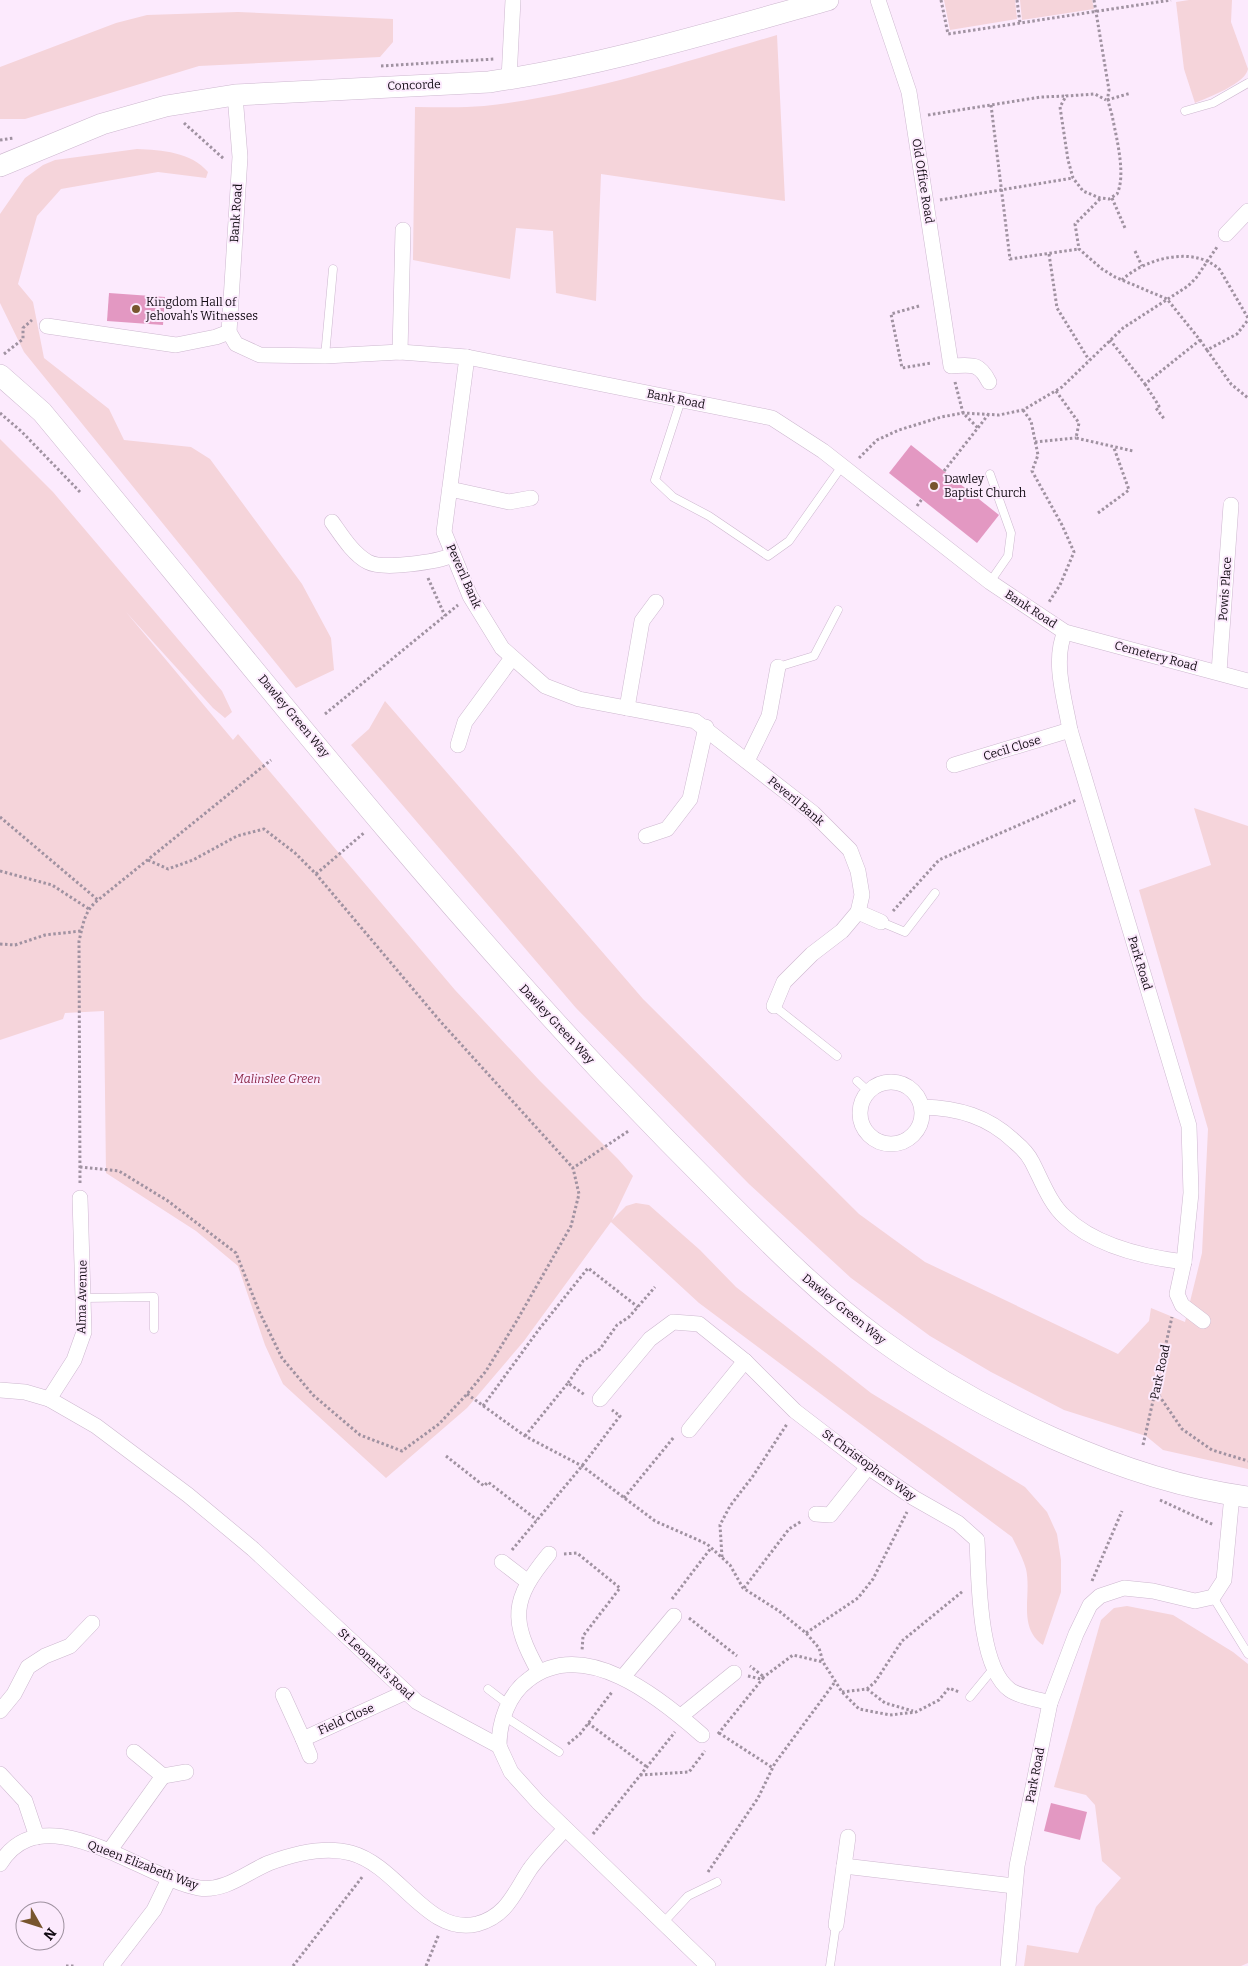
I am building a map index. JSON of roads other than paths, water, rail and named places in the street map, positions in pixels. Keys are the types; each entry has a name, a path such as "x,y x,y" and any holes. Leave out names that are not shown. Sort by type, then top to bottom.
{"main road":[{"name":"Concorde","path":"0,166 102,124 166,106 235,95 509,79 575,68 644,51 828,0"},
{"name":"Dawley Green Way","path":"2,364 415,862 531,996 646,1119 785,1259 876,1336 935,1376 1004,1414 1046,1435 1154,1476 1240,1496"}],"street":[{"path":"509,79 513,0"},
{"name":"Old Office Road","path":"878,0 909,92 951,366 977,367 983,370 989,382"},
{"name":"Bank Road","path":"235,95 240,157 229,332 236,344 260,356 325,356 400,352 467,357 772,418 845,468 990,582 1064,632"},
{"path":"1226,234 1248,211"},
{"path":"400,352 403,230"},
{"path":"47,326 176,345 216,337 229,332"},
{"name":"Peveril Bank","path":"467,357 444,532 470,596 502,648 545,686 579,700 695,720 706,727 813,812 850,850 858,871 862,896 858,912"},
{"path":"450,489 509,502 531,498"},
{"name":"Powis Place","path":"1219,672 1231,505"},
{"path":"332,522 349,545 367,562 376,565 421,563 452,555"},
{"path":"628,708 642,621 656,602"},
{"name":"Cemetery Road","path":"1064,632 1248,680"},
{"name":"Park Road","path":"1064,632 1060,642 1060,666 1070,730 1188,1126 1191,1193 1178,1299 1182,1305 1203,1321"},
{"path":"458,745 465,722 512,658"},
{"path":"748,761 769,716 778,667"},
{"path":"646,836 667,829 690,799 706,727"},
{"name":"Cecil Close","path":"954,765 1070,730"},
{"path":"774,1006 784,982 812,954 842,931 858,912 881,922"},
{"path":"885,1082 904,1085 912,1090 922,1107 922,1118 912,1136 897,1143 881,1142 868,1133 861,1120 860,1109 863,1086 885,1082"},
{"path":"922,1107 946,1108 976,1115 1001,1129 1031,1159 1063,1216 1081,1230 1120,1248 1184,1262"},
{"name":"Alma Avenue","path":"48,1398 78,1353 84,1332 80,1198"},
{"name":"St Christophers Way","path":"600,1399 650,1339 673,1322 699,1324 745,1361 795,1411 868,1467 914,1498 958,1523 977,1540 979,1584 989,1659 997,1677 1011,1690 1050,1703"},
{"path":"689,1430 745,1361"},
{"path":"0,1390 25,1392 48,1398"},
{"name":"St Leonard's Road","path":"48,1398 96,1426 188,1495 253,1549 417,1702 499,1746"},
{"path":"816,1514 830,1515 868,1467"},
{"path":"1213,1597 1224,1580 1240,1496"},
{"path":"538,1672 525,1646 518,1624 520,1600 528,1582 549,1554"},
{"path":"502,1562 528,1582"},
{"name":"Park Road","path":"1008,1966 1014,1886 1050,1703 1076,1634 1090,1605 1100,1596 1124,1588 1153,1591 1195,1601 1213,1597"},
{"path":"623,1677 674,1616"},
{"path":"0,1711 14,1694 28,1667 45,1656 70,1646 92,1623"},
{"path":"707,1741 683,1718 642,1687 623,1677 571,1664 550,1666 538,1672 517,1688 499,1726 499,1746 511,1772 564,1830 708,1966"},
{"path":"683,1718 734,1673"},
{"name":"Field Close","path":"283,1695 303,1739 406,1692"},
{"path":"303,1739 310,1756"},
{"path":"134,1752 164,1776"},
{"path":"110,1850 164,1776 186,1772"},
{"path":"0,1774 26,1801 37,1837"},
{"name":"Queen Elizabeth Way","path":"0,1864 16,1847 37,1837 64,1837 110,1850 170,1877 200,1888 215,1887 229,1883 270,1863 330,1850 351,1853 373,1862 445,1923 470,1925 484,1921 501,1912 514,1899 536,1860 564,1830"},
{"path":"836,1925 848,1837"},
{"path":"844,1866 1014,1886"},
{"path":"111,1966 154,1910 170,1877"}],"lane":[{"path":"1185,111 1213,103 1248,83"},
{"path":"325,356 333,269"},
{"path":"681,400 655,480 673,497 709,516 768,556 789,541 845,468"},
{"path":"990,474 1011,533 1008,556 990,582"},
{"path":"778,667 814,656 838,610"},
{"path":"881,922 905,932 935,893"},
{"path":"774,1006 837,1056"},
{"path":"84,1298 154,1297 154,1329"},
{"path":"1213,1597 1248,1654"},
{"path":"970,1697 994,1669"},
{"path":"488,1689 507,1710 559,1752"},
{"path":"663,1923 696,1891 717,1882"},
{"path":"830,1966 836,1925"}],"place":[{"name":"Kingdom Hall of Jehovah's Witnesses","path":"136,309"},
{"name":"Dawley Baptist Church","path":"934,486"}],"park label":[{"name":"Malinslee Green","path":"277,1079"}]}
